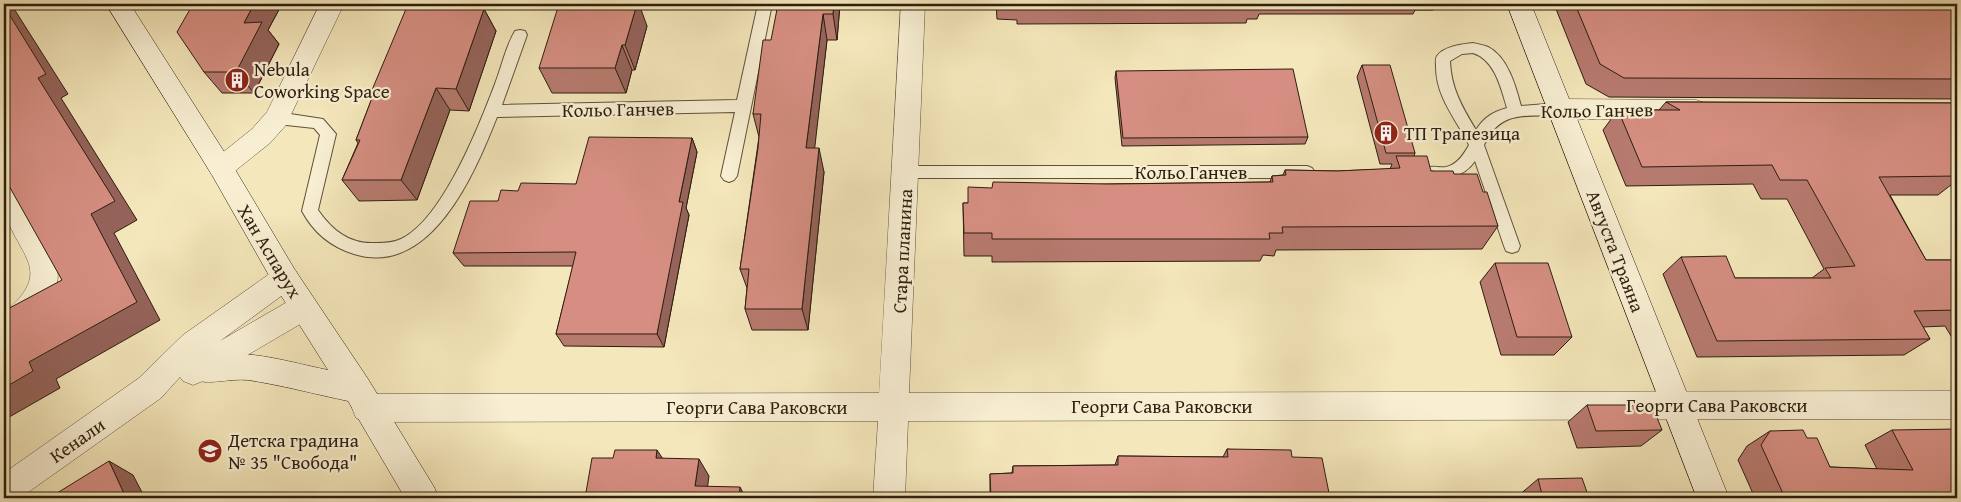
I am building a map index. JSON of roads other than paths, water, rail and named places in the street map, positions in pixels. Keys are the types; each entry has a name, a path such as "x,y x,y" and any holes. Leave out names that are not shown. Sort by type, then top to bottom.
{"street":[{"name":"Хан Аспарух","path":"118,4 221,168 285,278 424,498"},
{"path":"221,168 262,136 277,118 332,4"},
{"name":"Стара планина","path":"889,498 913,4"},
{"name":"Августа Траяна","path":"1519,4 1713,498"},
{"name":"Кольо Ганчев","path":"1560,109 1719,110"},
{"path":"4,183 41,259 45,272 42,293 30,308 4,330"},
{"name":"Кенали","path":"4,491 150,388 192,344 285,278"},
{"name":"Кенали","path":"150,388 201,370 304,307"},
{"name":"Георги Сава Раковски","path":"201,370 229,366 247,367 362,398 894,407 1957,405"}],"lane":[{"path":"729,176 765,4"},
{"path":"277,118 318,123 328,134 310,211 322,228 349,248 380,251 410,242 425,229 461,181 492,111 520,35"},
{"path":"1512,246 1477,146 1447,93 1442,76 1443,58 1454,50 1476,48 1493,56 1507,81 1516,112"},
{"name":"Кольо Ганчев","path":"492,111 744,106"},
{"name":"Кольо Ганчев","path":"1421,172 1451,172 1463,165 1474,153 1487,124 1499,116 1516,112 1560,109"},
{"name":"Кольо Ганчев","path":"906,172 1322,172"}],"place":[{"name":"Nebula Coworking Space","path":"237,80"},
{"name":"ТП Трапезица","path":"1386,133"},
{"name":"Детска градина № 35 \"Свобода\"","path":"210,451"}]}
